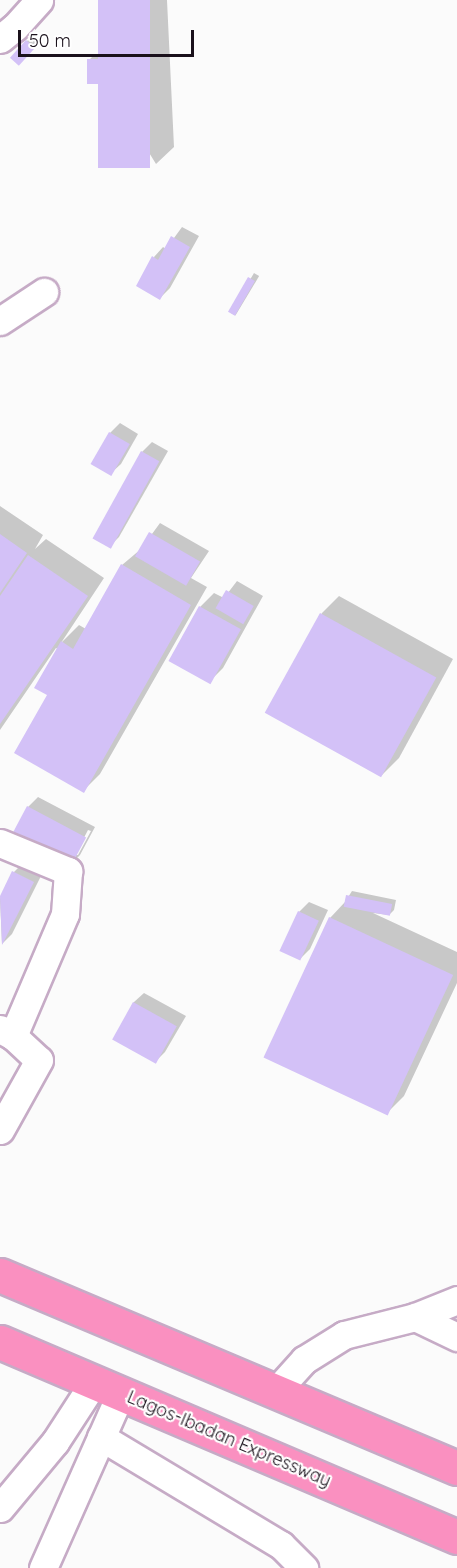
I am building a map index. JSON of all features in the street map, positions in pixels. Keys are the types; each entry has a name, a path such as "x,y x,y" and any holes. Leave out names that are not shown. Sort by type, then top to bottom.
{"highway":[{"path":"0,1275 457,1467"},
{"name":"Lagos-Ibadan Expressway","path":"0,1342 457,1537"}],"street":[{"path":"0,39 15,27 39,0"},
{"path":"0,321 44,292"},
{"path":"0,843 68,871 65,914 6,1033 39,1060 0,1130"},
{"path":"276,1391 304,1360 344,1335 415,1317 457,1300"},
{"path":"415,1317 457,1337"},
{"path":"43,1568 101,1437 108,1387"},
{"path":"0,1508 55,1442 108,1387"},
{"path":"101,1437 281,1545 304,1568"}],"building":[{"path":"98,0 150,0 150,168 98,168"},
{"path":"26,40 35,48 19,66 10,58"},
{"path":"87,59 100,59 100,84 87,84"},
{"path":"171,236 190,247 160,300 136,286 152,256 158,260"},
{"path":"248,277 255,281 235,316 228,312"},
{"path":"109,432 130,444 111,476 90,464"},
{"path":"141,451 159,461 111,549 93,538"},
{"path":"149,532 200,562 186,586 135,556"},
{"path":"0,534 27,553 0,593"},
{"path":"28,555 88,596 0,724 0,596"},
{"path":"121,564 191,605 84,793 14,753 47,695 34,688 61,641 73,649"},
{"path":"226,590 254,606 243,624 216,608"},
{"path":"199,606 241,629 210,684 168,661"},
{"path":"320,613 436,677 381,777 265,713"},
{"path":"27,806 86,837 71,867 12,835"},
{"path":"12,871 34,882 2,945 0,896"},
{"path":"346,895 392,904 390,916 344,907"},
{"path":"298,911 319,921 300,961 279,951"},
{"path":"329,917 453,975 388,1115 263,1057"},
{"path":"133,1002 177,1026 156,1064 112,1040"}]}
